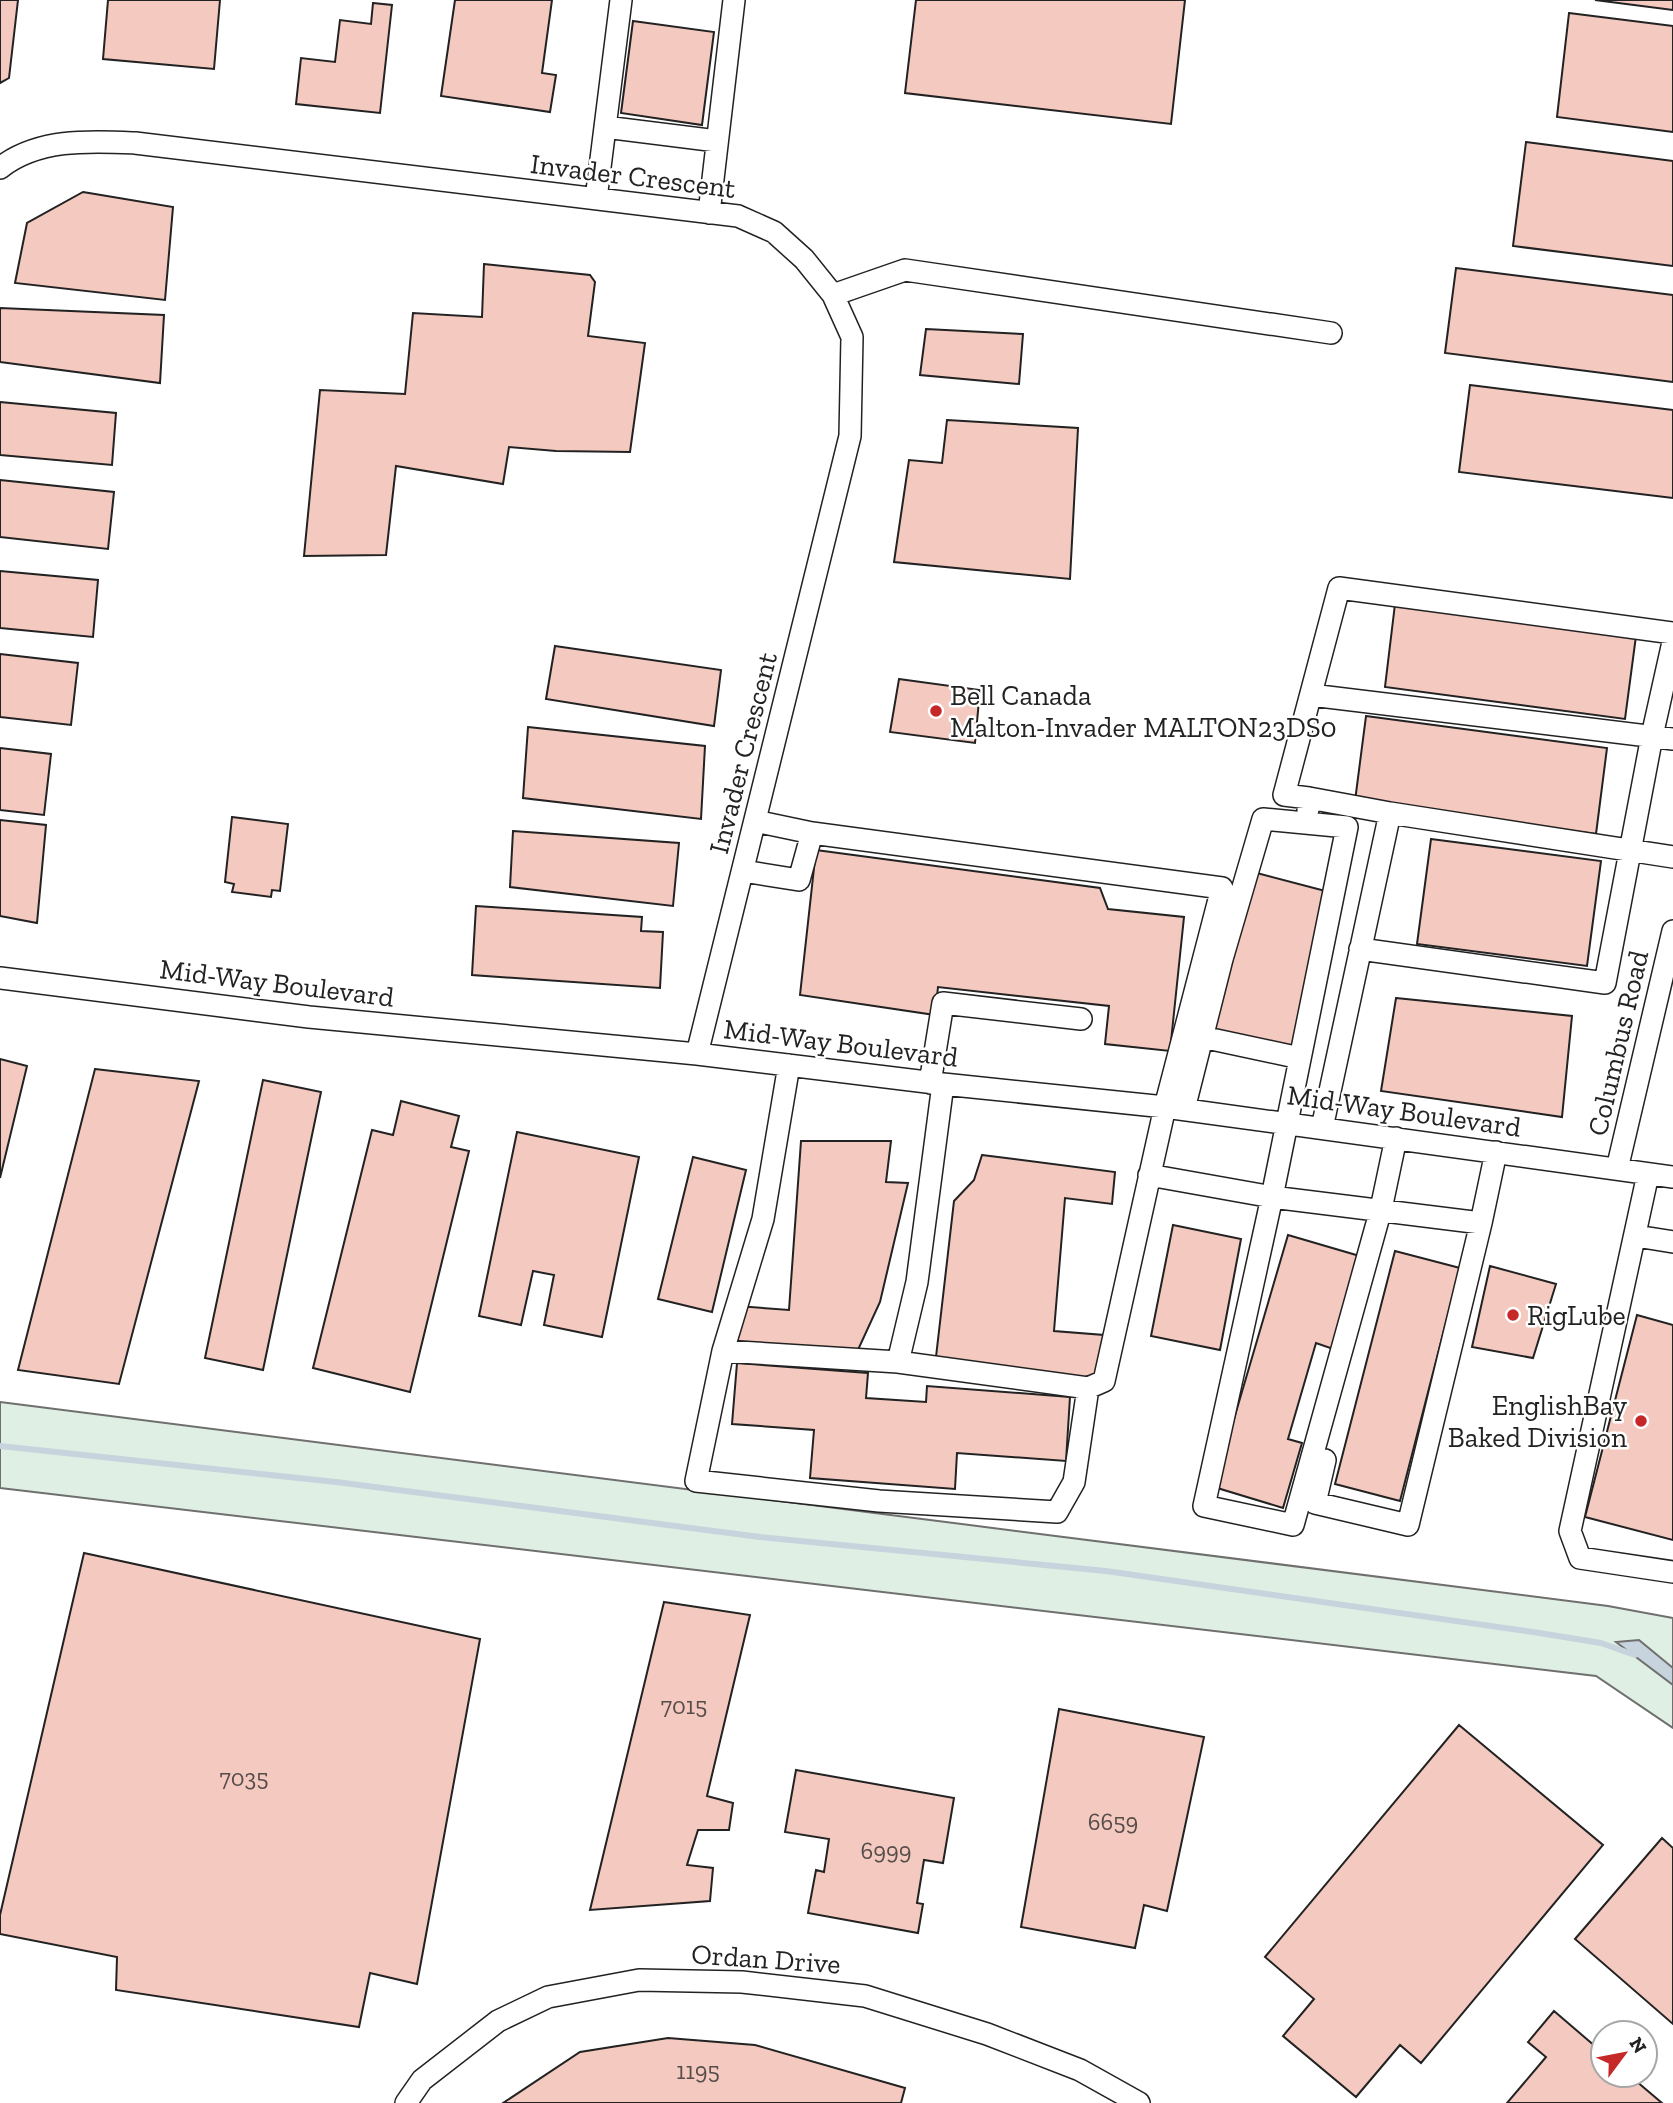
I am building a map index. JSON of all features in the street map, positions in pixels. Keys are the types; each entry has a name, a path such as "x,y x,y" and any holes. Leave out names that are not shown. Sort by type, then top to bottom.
{"street":[{"path":"596,199 621,0"},
{"path":"709,213 734,0"},
{"path":"605,127 718,141"},
{"name":"Invader Crescent","path":"0,168 43,148 83,140 122,142 738,216 774,232 804,259 833,295 852,337 850,436 698,1054"},
{"path":"833,295 905,270 1331,333"},
{"path":"1673,633 1339,588 1284,795 1309,798 1388,823 1673,857"},
{"path":"1360,949 1605,983 1630,851 1662,738 1673,642"},
{"path":"1311,695 1662,738"},
{"path":"1306,823 1309,798"},
{"path":"723,1351 898,1362 1088,1388 1104,1381 1150,1175 1202,1037 1263,819 1347,827 1388,823"},
{"path":"755,821 812,833 1222,888 1175,1108"},
{"path":"1322,1128 1388,823"},
{"path":"1347,827 1272,1196 1204,1506 1293,1525 1385,1210"},
{"path":"743,871 799,880 812,833"},
{"name":"Columbus Road","path":"1617,1168 1673,931"},
{"name":"Mid-Way Boulevard","path":"0,978 309,1017 698,1054 936,1084 1175,1108 1673,1177"},
{"path":"898,1362 918,1282 943,1003 1081,1018"},
{"path":"1202,1037 1300,1058"},
{"path":"789,1065 763,1219 723,1351 696,1481 879,1501 1057,1512 1074,1482 1088,1388"},
{"path":"1396,1138 1385,1210 1315,1503 1408,1525 1496,1152"},
{"path":"1648,1174 1570,1531 1580,1558 1673,1572"},
{"path":"1150,1175 1272,1196 1481,1223"},
{"path":"1636,1236 1673,1242"},
{"name":"Ordan Drive","path":"406,2103 422,2080 498,2021 548,1997 639,1980 742,1982 865,1996 987,2034 1080,2070 1139,2103"}],"green space":[{"path":"0,1402 1608,1606 1673,1618 1673,1728 1596,1676 0,1488"}],"shaded area":[{"path":"1639,1640 1673,1668 1673,1685 1616,1642"}],"building":[{"path":"0,0 18,0 9,78 0,83"},
{"path":"108,0 220,0 214,69 103,59"},
{"path":"455,0 552,0 542,73 556,75 550,112 441,96"},
{"path":"916,0 1185,0 1171,124 905,93"},
{"path":"1595,0 1673,0 1673,10"},
{"path":"373,3 392,5 380,113 296,104 301,58 335,62 340,20 371,24"},
{"path":"1569,13 1673,26 1673,132 1557,117"},
{"path":"633,21 714,32 702,125 621,113"},
{"path":"1526,142 1673,161 1673,266 1513,246"},
{"path":"83,192 173,207 165,300 15,283 27,223"},
{"path":"484,264 590,275 595,282 588,336 645,343 630,452 509,447 503,484 396,466 386,555 304,556 320,390 405,394 413,313 482,317"},
{"path":"1456,268 1673,295 1673,382 1445,353"},
{"path":"0,308 164,315 160,383 0,362"},
{"path":"926,329 1023,334 1019,384 920,375"},
{"path":"1470,385 1673,410 1673,498 1459,472"},
{"path":"0,402 116,413 112,465 0,455"},
{"path":"947,420 1078,428 1070,579 894,562 909,460 942,463"},
{"path":"0,480 114,492 108,549 0,537"},
{"path":"0,571 98,580 93,637 0,628"},
{"path":"1395,604 1636,636 1625,719 1385,687"},
{"path":"555,646 721,670 714,726 546,699"},
{"path":"0,654 78,663 71,725 0,717"},
{"name":"Bell Canada Malton-Invader MALTON23DS0","path":"899,679 980,690 975,743 890,732"},
{"path":"1366,716 1607,748 1596,834 1355,801"},
{"path":"528,727 705,746 701,819 523,798"},
{"path":"0,748 51,754 44,815 0,810"},
{"path":"232,817 288,824 280,891 272,890 271,897 232,892 234,884 225,882"},
{"path":"0,820 46,825 37,923 0,916"},
{"path":"513,831 679,843 673,906 510,887"},
{"path":"1431,839 1601,861 1587,966 1417,944"},
{"path":"816,850 1100,888 1108,909 1184,917 1170,1051 1105,1044 1109,1006 938,987 935,1015 800,995"},
{"path":"1253,872 1333,893 1293,1049 1213,1029"},
{"path":"476,906 642,917 641,931 663,932 660,988 472,975"},
{"path":"1396,998 1572,1016 1562,1117 1381,1091"},
{"path":"0,1059 27,1066 0,1178"},
{"path":"95,1069 199,1081 119,1384 18,1370"},
{"path":"263,1080 321,1092 263,1370 205,1358"},
{"path":"401,1101 459,1116 451,1147 469,1151 410,1392 313,1368 372,1130 393,1135"},
{"path":"517,1132 639,1157 602,1337 544,1325 554,1275 533,1271 521,1325 479,1316"},
{"path":"801,1141 891,1141 886,1182 908,1183 880,1302 857,1352 734,1346 737,1306 789,1310"},
{"path":"982,1155 1115,1172 1112,1204 1065,1198 1054,1331 1104,1335 1099,1381 936,1357 954,1201 974,1180"},
{"path":"693,1157 746,1170 712,1312 658,1299"},
{"path":"1173,1225 1241,1239 1220,1350 1151,1336"},
{"path":"1288,1235 1363,1257 1336,1350 1316,1343 1288,1439 1302,1443 1283,1508 1214,1487"},
{"path":"1395,1251 1460,1268 1400,1501 1335,1484"},
{"name":"RigLube","path":"1490,1266 1556,1284 1533,1358 1472,1347"},
{"name":"EnglishBay Baked Division","path":"1637,1315 1673,1325 1673,1540 1585,1517"},
{"path":"737,1363 868,1373 866,1398 926,1402 927,1386 1070,1397 1066,1461 957,1453 955,1489 810,1478 814,1430 732,1424"},
{"path":"84,1553 480,1639 417,1984 370,1973 359,2027 116,1990 117,1957 0,1934 0,1915"},
{"path":"664,1602 750,1615 707,1796 733,1803 729,1830 698,1830 687,1865 713,1868 710,1901 590,1910"},
{"path":"1059,1709 1204,1737 1167,1911 1144,1905 1135,1948 1021,1927"},
{"path":"1459,1725 1603,1845 1421,2063 1400,2045 1356,2097 1283,2036 1314,1999 1265,1957"},
{"path":"796,1770 954,1798 943,1863 924,1860 917,1903 923,1904 918,1933 808,1913 816,1870 824,1872 829,1839 785,1832"},
{"path":"1662,1838 1673,1848 1673,2024 1575,1939"},
{"path":"1554,2011 1589,2041 1589,2089 1646,2089 1662,2103 1507,2103 1546,2057 1528,2042"},
{"path":"668,2038 755,2045 905,2088 901,2103 503,2103 580,2052"}],"waterway":[{"path":"0,1446 336,1482 760,1537 1106,1571 1533,1632 1601,1643 1635,1655"}],"place":[{"name":"Bell Canada Malton-Invader MALTON23DS0","path":"936,711"},
{"name":"RigLube","path":"1513,1315"},
{"name":"EnglishBay Baked Division","path":"1641,1421"}]}
